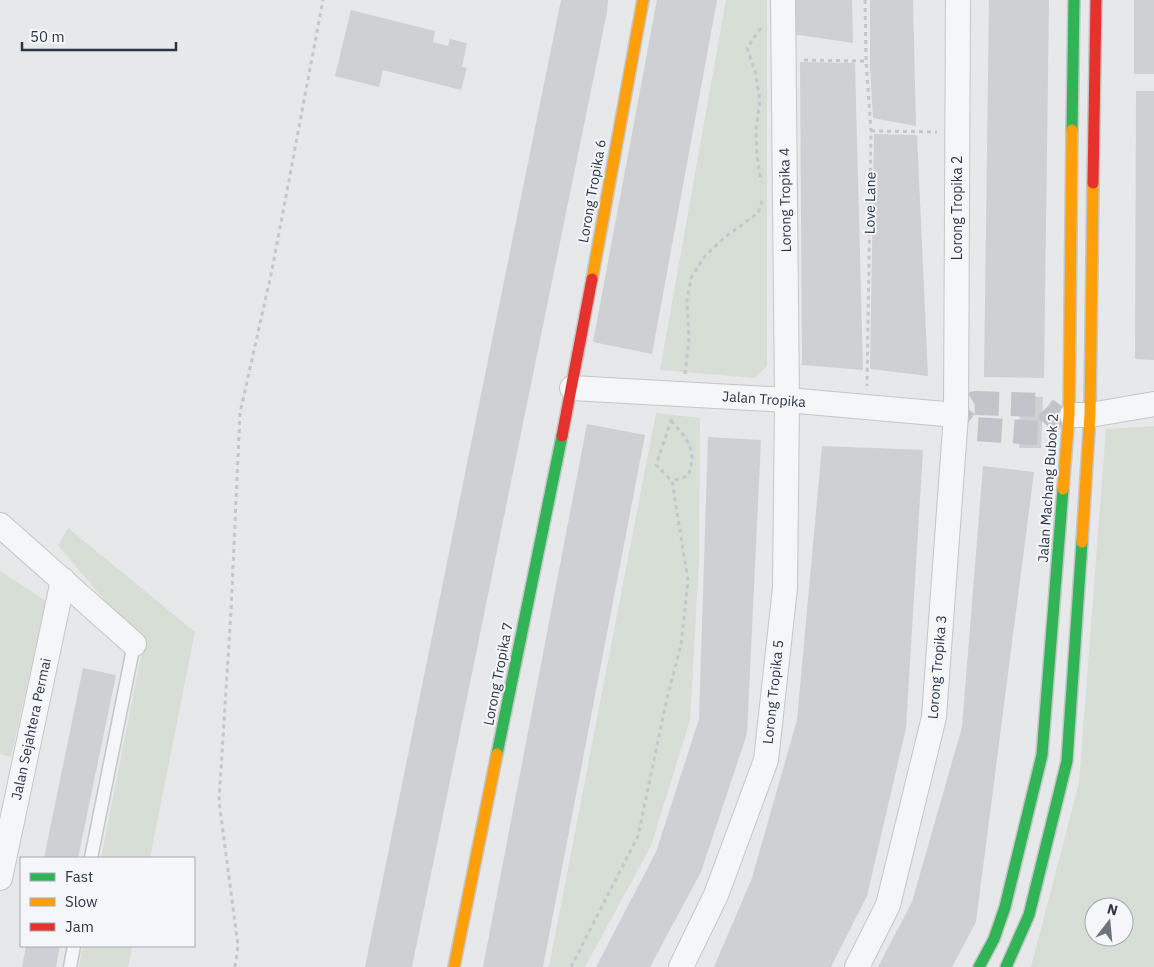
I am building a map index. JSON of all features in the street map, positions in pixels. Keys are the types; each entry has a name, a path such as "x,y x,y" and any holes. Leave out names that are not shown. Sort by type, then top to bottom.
{"street":[{"name":"Lorong Tropika 6","path":"572,388 643,0"},
{"name":"Lorong Tropika 4","path":"783,0 787,400"},
{"name":"Lorong Tropika 2","path":"956,415 958,0"},
{"name":"Jalan Machang Bubok 2","path":"1006,967 1029,914 1067,761 1072,415 1074,0"},
{"name":"Jalan Machang Bubok 2","path":"979,967 994,939 1005,907 1042,755 1072,415 1096,0"},
{"name":"Jalan Tropika","path":"572,388 787,400 956,415"},
{"name":"Lorong Tropika 7","path":"454,967 572,388"},
{"name":"Lorong Tropika 5","path":"681,967 716,895 766,760 785,588 787,400"},
{"path":"1072,415 1154,404"},
{"name":"Lorong Tropika 3","path":"857,967 888,905 934,718 956,415"},
{"path":"0,525 134,644"},
{"name":"Jalan Sejahtera Permai","path":"0,878 4,834 63,580"}],"lane":[{"path":"91,857 134,644"},
{"path":"70,967 74,947"}],"path":[{"path":"235,967 238,946 219,801 232,611 240,414 272,270 323,0"},
{"name":"Love Lane","path":"865,0 870,131 867,407"},
{"path":"762,186 757,157 756,129 760,100 755,71 747,48 763,25"},
{"path":"783,60 866,61"},
{"path":"870,131 956,133"},
{"path":"571,967 638,836 667,698 681,645 688,581 672,481 656,465 682,394 688,339 687,300 691,278 705,256 718,243 758,213 763,196"},
{"path":"671,421 688,438 693,462 688,476 672,481"}],"shaded area":[{"path":"726,0 767,0 767,366 755,378 660,370"},
{"path":"656,413 700,418 699,561 690,720 651,846 585,967 549,967"},
{"path":"1154,426 1154,967 1031,967 1079,783 1106,429"},
{"path":"68,528 195,632 150,857 101,857 143,646 58,545"},
{"path":"0,571 46,601 11,757 0,754"},
{"path":"83,947 132,947 128,967 79,967"}],"building":[{"path":"561,0 608,0 607,12 412,967 365,967"},
{"path":"657,0 717,0 652,354 593,342"},
{"path":"786,0 852,0 853,43 785,33"},
{"path":"870,0 913,0 916,126 873,118 870,67"},
{"path":"989,0 1049,0 1044,378 984,377"},
{"path":"1134,0 1154,0 1154,74 1134,74"},
{"path":"351,10 435,31 433,42 448,46 450,39 467,43 462,67 467,68 461,90 383,70 379,87 335,76"},
{"path":"800,62 855,63 863,370 802,365"},
{"path":"1136,91 1154,91 1154,360 1135,359"},
{"path":"874,134 917,135 928,376 870,369"},
{"path":"1020,396 1043,397 1041,448 1019,448"},
{"path":"587,424 645,435 543,967 483,967"},
{"path":"708,437 761,440 747,734 701,872 650,967 596,967 656,852 699,719"},
{"path":"822,446 923,450 906,728 867,896 831,967 714,967 752,878 797,720"},
{"path":"983,466 1034,472 976,922 952,967 878,967 912,902 962,727"},
{"path":"83,668 116,675 78,857 44,857"},
{"path":"26,947 60,947 56,967 22,967"}],"tunnel":[{"path":"975,403 1040,405 1055,416 1038,433 975,429 956,415 975,403"}],"traffic: fast":[{"path":"1072,130 1074,0"},
{"path":"497,754 562,436"},
{"path":"979,967 994,939 1005,907 1042,755 1063,489"},
{"path":"1006,967 1029,915 1067,761 1082,542"}],"traffic: slow":[{"path":"592,279 643,0"},
{"path":"1063,489 1069,415 1072,130"},
{"path":"1082,542 1090,415 1093,183"},
{"path":"454,967 497,754"}],"traffic: jam":[{"path":"1093,183 1096,0"},
{"path":"562,436 592,279"}]}
